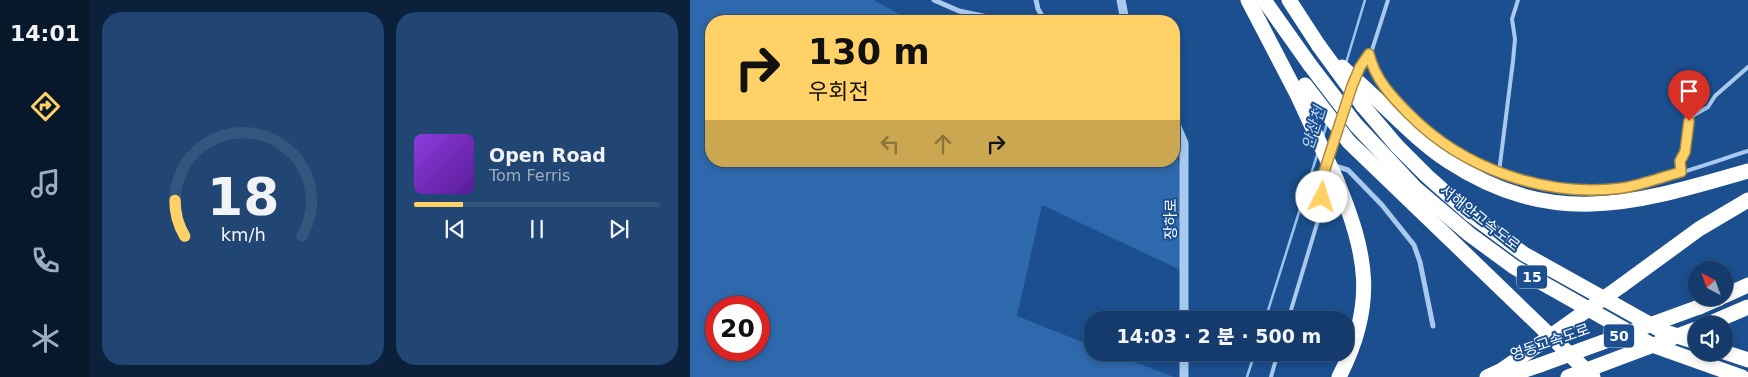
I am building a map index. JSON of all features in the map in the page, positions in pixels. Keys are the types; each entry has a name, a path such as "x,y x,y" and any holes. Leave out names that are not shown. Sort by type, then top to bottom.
{"highway":[{"path":"1248,0 1301,91 1349,142 1441,233 1499,284 1593,377"},
{"path":"1254,0 1283,51 1301,91 1348,207 1360,247 1364,291 1362,315 1356,338 1338,377"},
{"name":"서해안고속도로","path":"1264,0 1310,65 1356,124 1415,188 1469,234 1514,267 1652,344 1742,377"},
{"name":"서해안고속도로","path":"1290,0 1319,46 1363,106 1397,146 1470,214 1524,254 1662,331 1688,339"},
{"path":"1319,46 1422,142 1447,161 1475,177 1532,199 1561,204 1594,205 1629,201 1658,196 1748,171"},
{"path":"1487,377 1502,370 1538,345 1699,229 1748,200"},
{"path":"1733,292 1748,285"},
{"name":"영동고속도로","path":"1504,377 1540,366 1701,306"},
{"path":"1727,316 1748,307"},
{"name":"50","path":"1568,377 1688,332"},
{"path":"1733,355 1748,360"}],"street":[{"path":"934,0 960,11 979,15"},
{"path":"1036,0 1042,15"},
{"path":"1121,0 1124,15"},
{"name":"장하로","path":"1180,134 1184,143 1184,311"},
{"path":"1327,164 1348,170 1382,205 1414,244 1420,262 1433,326"},
{"path":"1184,361 1184,377"}],"lane":[{"path":"1349,96 1360,67 1369,54 1388,0"},
{"path":"1499,172 1513,61 1514,39 1512,20 1518,0"},
{"path":"1369,54 1373,69 1380,82 1420,125 1444,145 1467,158 1499,172 1547,185 1622,188 1748,151"},
{"path":"1681,172 1680,161 1685,152 1689,121 1694,115 1708,107 1715,96 1748,67"},
{"path":"1343,115 1346,105"},
{"path":"1291,311 1322,207 1322,187 1327,164 1340,124"},
{"path":"1272,377 1276,361"}],"shaded area":[{"path":"690,0 873,0 902,15 705,15 705,167 1180,167 1180,164 1184,171 1187,273 1042,205 1017,316 1084,343 1084,361 1131,361 1174,377 690,377"}],"waterway":[{"name":"안산천","path":"1346,63 1365,0"},
{"name":"안산천","path":"1323,137 1327,123"},
{"name":"안산천","path":"1268,311 1318,152"},
{"name":"안산천","path":"1247,377 1252,361"}],"route":[{"path":"1322,197 1323,175 1352,86 1360,67 1369,54 1373,69 1380,82 1420,125 1444,145 1496,171 1547,185 1570,188 1622,188 1681,172 1680,161 1685,152 1686,132 1689,121"}]}
